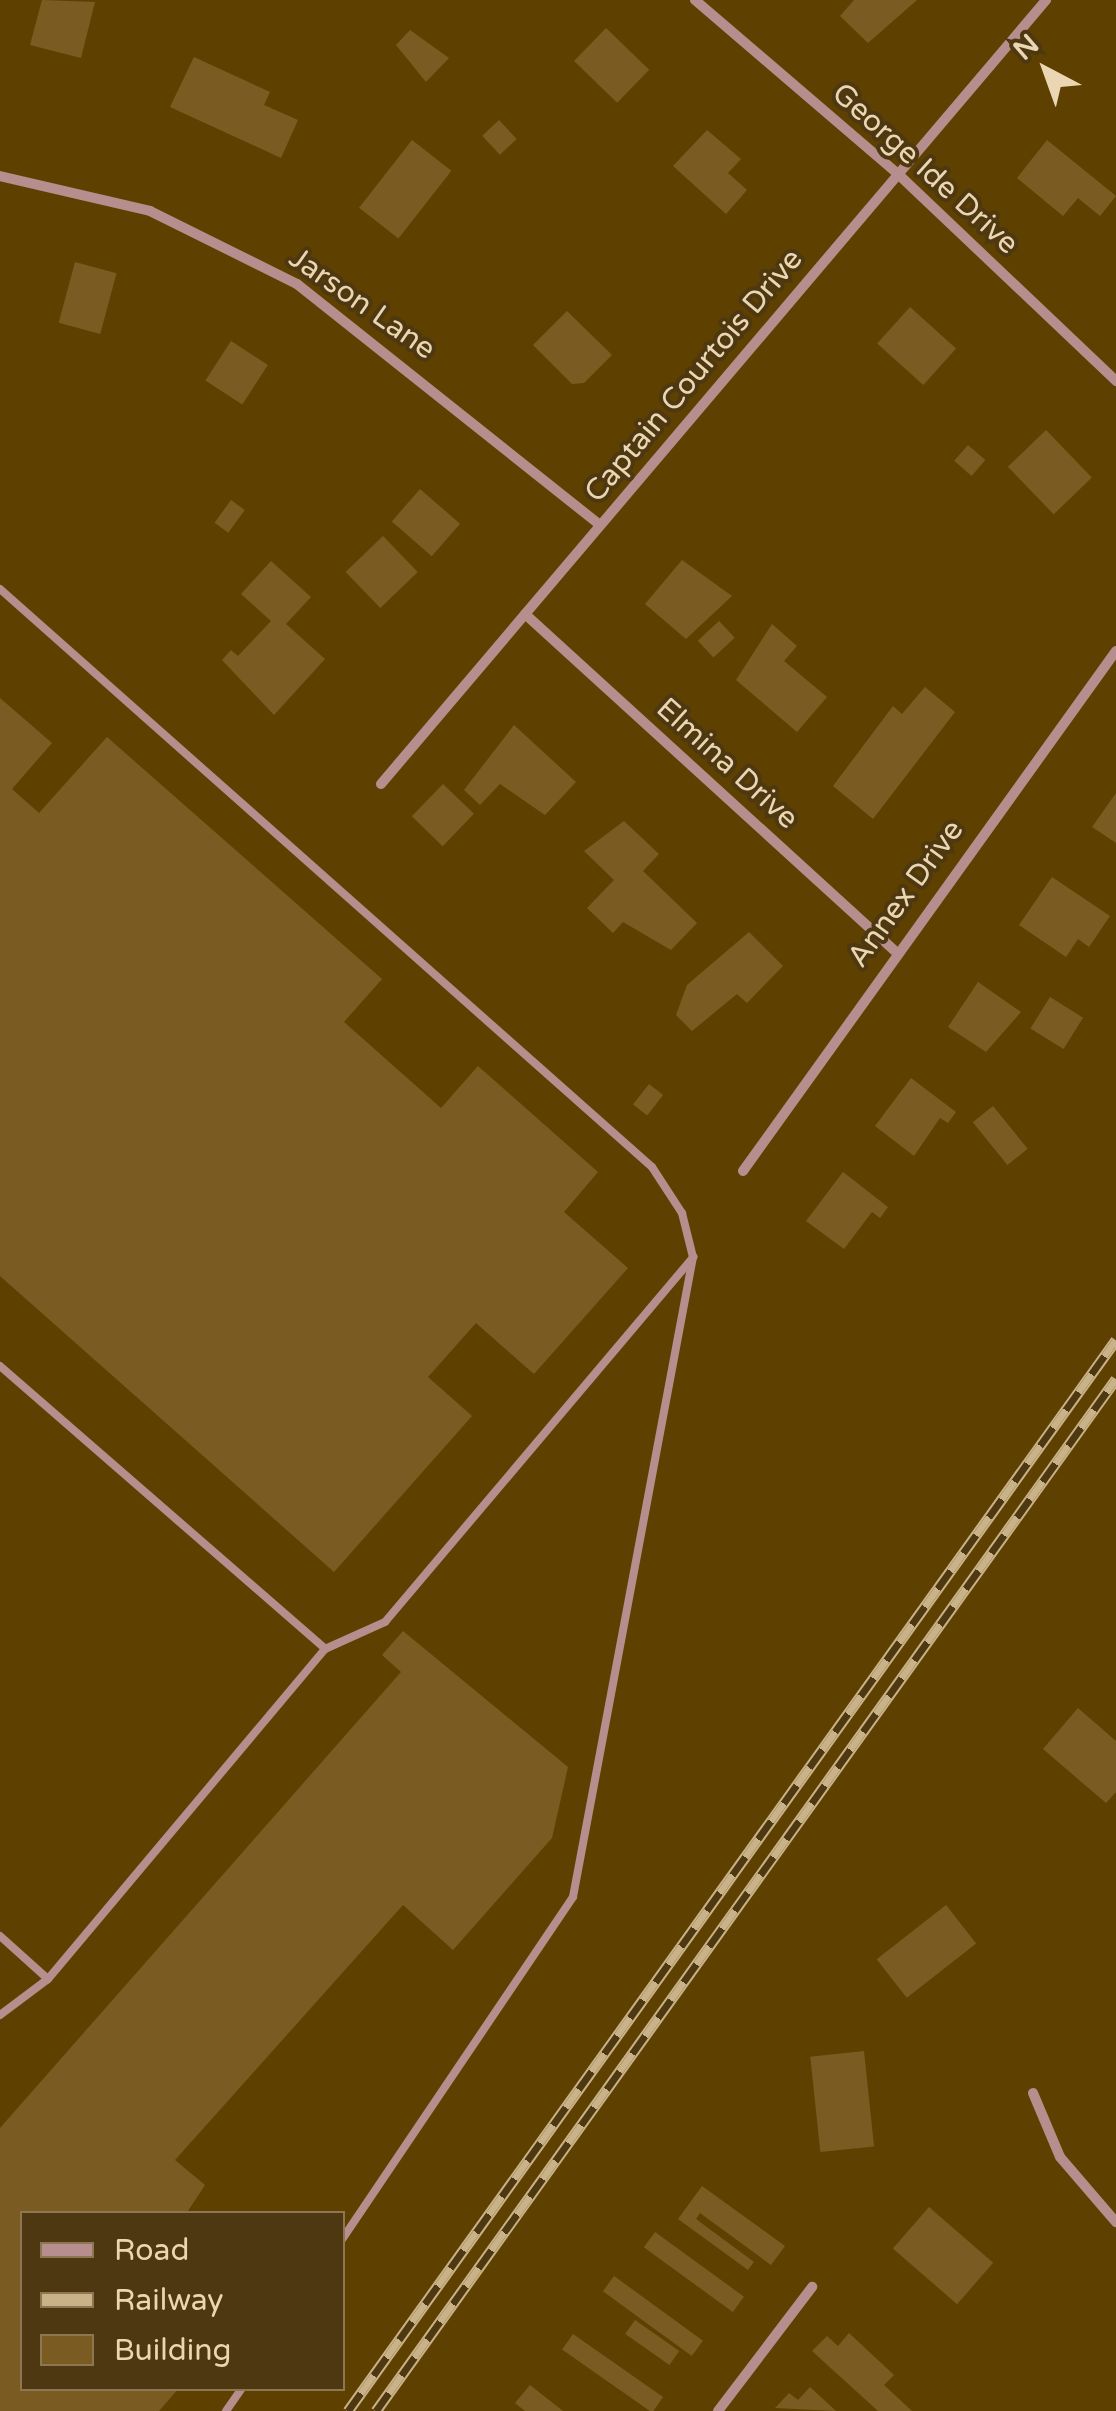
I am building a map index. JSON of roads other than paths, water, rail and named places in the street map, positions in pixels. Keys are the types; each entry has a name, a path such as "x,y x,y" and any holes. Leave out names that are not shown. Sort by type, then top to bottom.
{"street":[{"name":"George Ide Drive","path":"695,0 898,174 1116,381"},
{"name":"Captain Courtois Drive","path":"381,784 1046,0"},
{"name":"Jarson Lane","path":"0,176 150,211 297,284 600,526"},
{"name":"Elmina Drive","path":"525,614 895,951"},
{"name":"Annex Drive","path":"742,1170 895,951 1116,650"},
{"path":"1033,2093 1060,2156 1116,2222"},
{"path":"718,2411 812,2287"}],"lane":[{"path":"0,589 652,1167 682,1213 693,1257 573,1897 345,2236"},
{"path":"0,2015 48,1979 326,1649 386,1622 693,1257"},
{"path":"0,1366 326,1649"},
{"path":"0,1936 48,1979"}],"railway":[{"path":"348,2411 1116,1340"},
{"path":"376,2411 1116,1379"}]}
